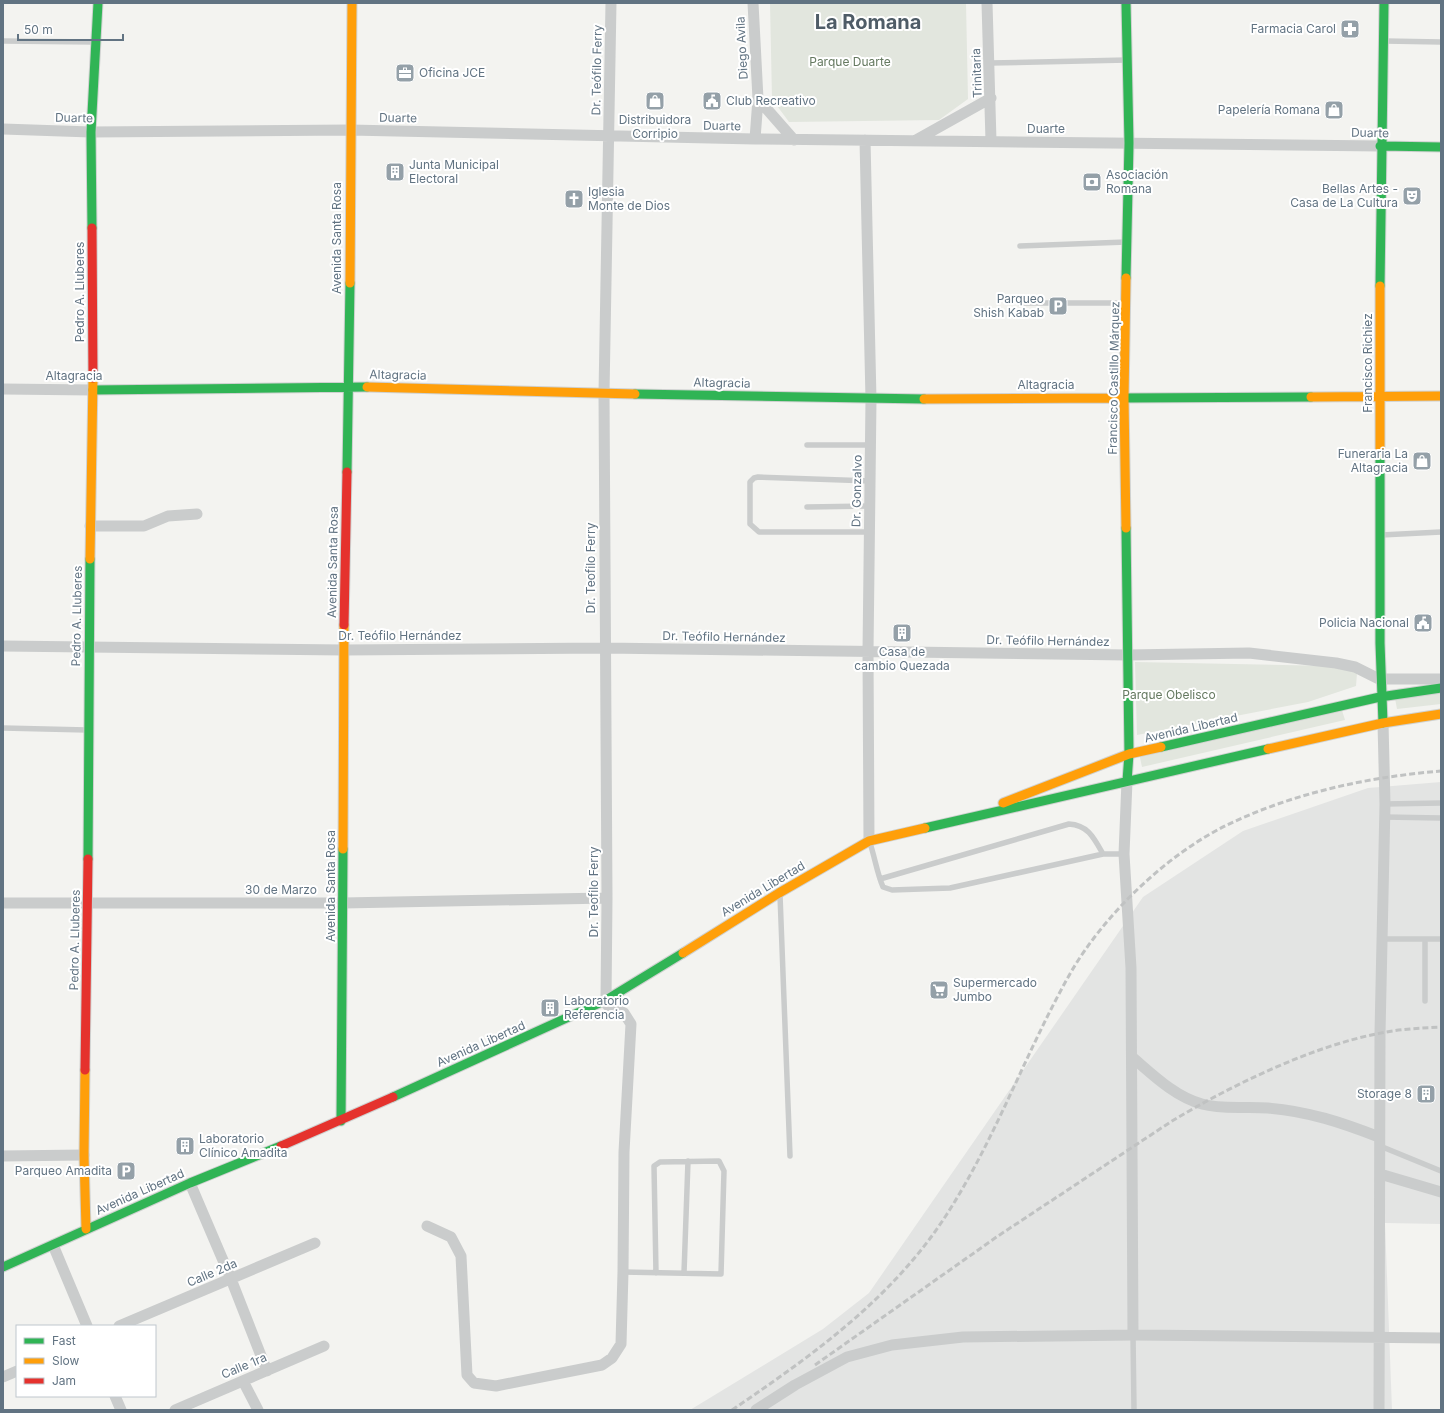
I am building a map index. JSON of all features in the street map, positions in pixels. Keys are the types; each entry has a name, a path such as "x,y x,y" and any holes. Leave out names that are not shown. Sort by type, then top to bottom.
{"main road":[{"name":"Pedro A. Lluberes","path":"86,1229 84,1155 88,902 88,646 93,390 91,132 98,3"},
{"name":"Avenida Santa Rosa","path":"340,1121 352,3"},
{"name":"Francisco Castillo Márquez","path":"1126,3 1129,142 1124,398 1129,754 1127,781"},
{"name":"Francisco Richiez","path":"1383,722 1379,679 1381,535 1380,146 1384,3"},
{"name":"Duarte","path":"1380,146 1441,147"},
{"name":"Altagracia","path":"93,390 348,387 872,399 1441,396"},
{"name":"Avenida Libertad","path":"955,822 1129,754 1380,697 1441,688"},
{"name":"Avenida Libertad","path":"3,1267 190,1183 340,1121 606,1000 780,893 870,841 1383,722 1441,714"}],"street":[{"name":"Dr. Teófilo Ferry","path":"610,136 611,3"},
{"name":"Diego Avila","path":"753,3 758,99 755,140"},
{"name":"Trinitaria","path":"988,3 991,141"},
{"path":"915,141 991,98"},
{"path":"758,99 794,140"},
{"name":"Duarte","path":"3,129 91,132 350,130 755,140 1129,142 1380,146"},
{"name":"Dr. Teofilo Ferry","path":"606,1000 607,898 604,393 610,136"},
{"name":"Dr. Gonzalvo","path":"865,140 872,399 868,652 870,841"},
{"name":"Altagracia","path":"3,389 93,390"},
{"path":"90,526 144,526 168,516 197,514"},
{"name":"Dr. Teófilo Hernández","path":"3,646 344,650 605,648 1128,655 1249,653 1355,667 1379,679 1441,678"},
{"path":"1379,1410 1379,1142 1385,804 1383,722"},
{"path":"1127,781 1124,854 1131,968 1133,1335"},
{"name":"30 de Marzo","path":"3,903 343,903 607,898"},
{"path":"427,1226 451,1237 461,1256 467,1375 474,1383 496,1386 602,1365 612,1358 621,1344 624,1152 631,1024 626,1014 607,1005 606,1000"},
{"path":"1132,1057 1180,1094 1200,1104 1269,1108 1330,1118 1379,1142"},
{"path":"3,1156 84,1155"},
{"path":"1380,1174 1441,1192"},
{"path":"190,1183 231,1279 267,1371"},
{"name":"Calle 2da","path":"121,1325 314,1243"},
{"path":"53,1245 87,1325"},
{"path":"756,1410 795,1385 847,1357 892,1345 963,1337 1133,1335 1441,1338"},
{"name":"Calle 1ra","path":"175,1410 324,1346"},
{"path":"3,1377 16,1371"},
{"path":"243,1381 258,1410"},
{"path":"115,1397 121,1410"}],"lane":[{"path":"1383,40 1441,42"},
{"path":"3,42 96,42"},
{"path":"990,63 1127,60"},
{"path":"1020,246 1128,242"},
{"path":"1020,303 1127,303"},
{"path":"808,445 871,445"},
{"path":"870,532 759,532 750,524 750,482 754,478 758,477 871,481"},
{"path":"808,507 871,506"},
{"path":"1381,535 1441,532"},
{"path":"3,728 88,730"},
{"path":"1385,804 1441,803"},
{"path":"1384,817 1441,818"},
{"path":"880,879 1069,824 1084,826 1089,831 1103,854"},
{"path":"870,841 880,879 884,887 892,890 950,888 1103,854 1124,854"},
{"path":"780,893 782,912 790,1156"},
{"path":"1383,939 1441,939"},
{"path":"1425,939 1425,1001"},
{"path":"1379,1142 1441,1171"},
{"path":"623,1272 721,1274 724,1171 719,1161 660,1162 654,1166 656,1272"},
{"path":"684,1273 688,1162"},
{"path":"1133,1335 1134,1410"}],"shaded area":[{"path":"1441,782 1441,1224 1385,1223 1392,1410 690,1410 823,1329 869,1293 1143,897 1243,831 1368,788"}],"green space":[{"name":"Parque Duarte","path":"770,3 966,3 968,99 939,120 789,122 772,99"},
{"name":"Parque Obelisco","path":"1135,662 1335,666 1357,673 1356,686 1308,702 1137,735"},
{"path":"1441,687 1441,704 1397,709 1394,693"},
{"path":"1340,704 1345,720 1142,767 1138,748"}],"railway":[{"path":"732,1410 792,1368 850,1323 877,1298 926,1244 965,1185 981,1155 1040,1032 1071,972 1085,950 1119,908 1160,869 1182,852 1227,825 1278,804 1304,795 1359,782 1386,777 1441,771"},
{"path":"815,1365 998,1236 1195,1107 1273,1068 1328,1047 1355,1039 1388,1032 1441,1027"}],"traffic: fast":[{"path":"92,228 91,132 98,3"},
{"path":"1126,3 1129,143 1126,278"},
{"path":"1380,286 1384,3"},
{"path":"1380,146 1441,147"},
{"path":"347,472 350,283"},
{"path":"93,390 367,387"},
{"path":"635,394 924,399"},
{"path":"1122,398 1311,397"},
{"path":"1380,454 1380,643 1383,723"},
{"path":"1126,528 1129,754 1127,781"},
{"path":"88,859 90,559"},
{"path":"1161,747 1380,697 1441,688"},
{"path":"925,828 1268,749"},
{"path":"341,1121 343,849"},
{"path":"393,1097 606,1000 683,953"},
{"path":"3,1267 190,1183 281,1146"}],"traffic: slow":[{"path":"350,283 352,3"},
{"path":"1126,278 1124,398 1126,528"},
{"path":"1380,286 1380,454"},
{"path":"90,559 93,378"},
{"path":"367,387 635,394"},
{"path":"1311,397 1441,396"},
{"path":"924,399 1122,398"},
{"path":"343,849 344,625"},
{"path":"1268,749 1383,723 1441,714"},
{"path":"1003,803 1129,754 1161,747"},
{"path":"683,953 779,893 869,841 925,828"},
{"path":"85,1070 84,1155 86,1229"}],"traffic: jam":[{"path":"92,228 93,378"},
{"path":"344,625 347,472"},
{"path":"85,1070 88,859"},
{"path":"281,1146 393,1097"}],"place":[{"name":"Farmacia Carol","path":"1350,29"},
{"name":"Oficina JCE","path":"405,73"},
{"name":"Distribuidora Corripio","path":"655,101"},
{"name":"Club Recreativo","path":"712,101"},
{"name":"Papelería Romana","path":"1334,110"},
{"name":"Junta Municipal Electoral","path":"395,172"},
{"name":"Asociación Romana","path":"1092,182"},
{"name":"Bellas Artes - Casa de La Cultura","path":"1412,196"},
{"name":"Iglesia Monte de Dios","path":"574,199"},
{"name":"Parqueo Shish Kabab","path":"1058,306"},
{"name":"Funeraria La Altagracia","path":"1422,461"},
{"name":"Policia Nacional","path":"1423,623"},
{"name":"Casa de cambio Quezada","path":"902,633"},
{"name":"Supermercado Jumbo","path":"939,990"},
{"name":"Laboratorio Referencia","path":"550,1008"},
{"name":"Storage 8","path":"1426,1094"},
{"name":"Laboratorio Clínico Amadita","path":"185,1146"},
{"name":"Parqueo Amadita","path":"126,1171"}],"district":[{"name":"La Romana","path":"868,22"}]}
